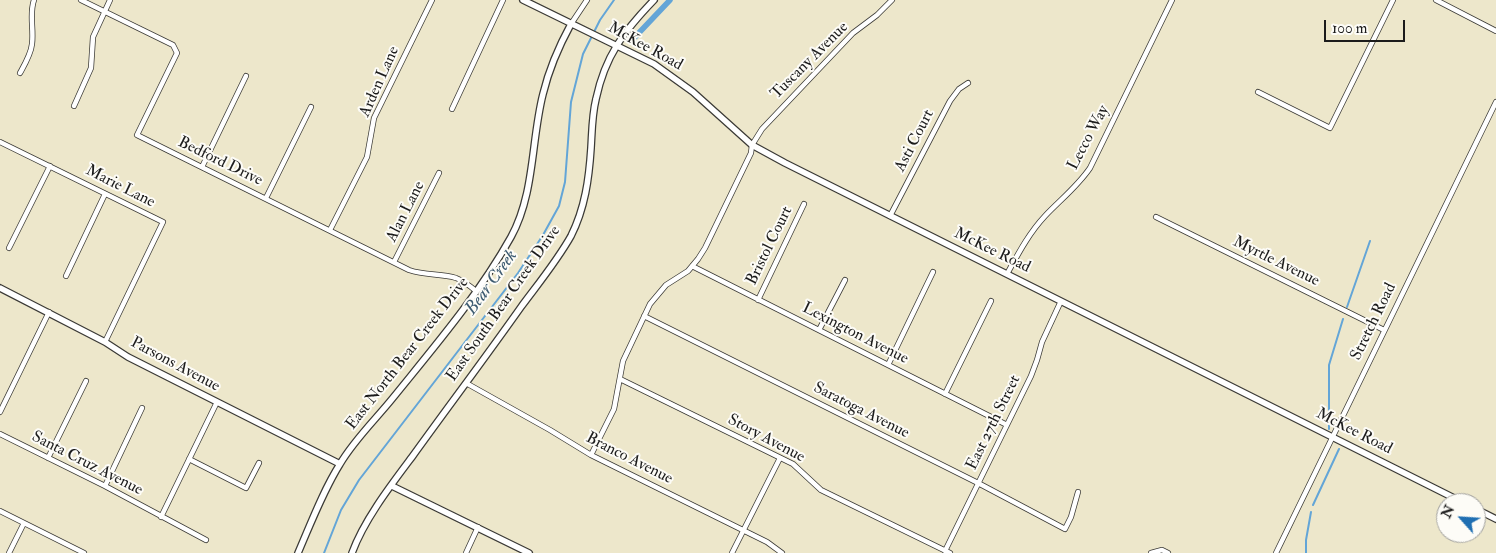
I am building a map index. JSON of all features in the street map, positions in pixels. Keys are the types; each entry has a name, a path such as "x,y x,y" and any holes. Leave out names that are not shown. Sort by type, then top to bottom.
{"street":[{"path":"20,73 30,54 32,45 31,12 34,0"},
{"name":"Bedford Drive","path":"81,0 173,46 177,53 137,134 394,262 419,273 455,278 468,284 476,291"},
{"path":"74,106 91,68 93,37 110,0"},
{"name":"Arden Lane","path":"330,230 367,157 374,118 432,0"},
{"path":"452,109 503,0"},
{"name":"McKee Road","path":"523,0 654,64 693,92 752,145 816,180 1444,493"},
{"name":"East North Bear Creek Drive","path":"298,553 326,489 340,464 447,332 511,236 520,218 529,186 542,95 557,50 574,25 587,0"},
{"name":"East South Bear Creek Drive","path":"352,553 366,524 392,486 570,237 587,193 596,100 606,66 616,45 654,0"},
{"name":"Tuscany Avenue","path":"591,455 614,409 623,360 644,316 654,298 666,285 692,266 705,248 751,153 752,145 767,122 853,33 877,15 892,0"},
{"name":"Lecco Way","path":"1006,274 1032,232 1044,217 1074,189 1090,168 1172,0"},
{"path":"1258,92 1330,128 1393,0"},
{"path":"1436,0 1496,30"},
{"path":"202,167 246,76"},
{"name":"Asti Court","path":"890,216 950,101 959,89 968,83"},
{"name":"Stretch Road","path":"1276,553 1496,102"},
{"path":"266,198 311,107"},
{"name":"Marie Lane","path":"0,142 163,222 105,342"},
{"path":"9,248 50,166"},
{"name":"Alan Lane","path":"394,262 439,173"},
{"path":"66,276 105,194"},
{"name":"Bristol Court","path":"758,300 804,204"},
{"name":"Myrtle Avenue","path":"1156,217 1384,330"},
{"name":"Lexington Avenue","path":"692,266 1007,425"},
{"path":"888,365 933,272"},
{"path":"819,330 845,280"},
{"name":"Parsons Avenue","path":"0,288 105,342 128,357 340,464"},
{"path":"946,394 991,301"},
{"name":"East 27th Street","path":"947,552 978,483 1031,376 1042,342 1061,301"},
{"path":"0,412 49,312"},
{"name":"Saratoga Avenue","path":"644,316 978,483 1065,529 1071,517 1078,492"},
{"name":"Story Avenue","path":"620,379 799,468 821,490 947,552"},
{"path":"48,458 86,380"},
{"name":"Branco Avenue","path":"466,383 591,455 766,542 782,553"},
{"path":"161,517 217,402"},
{"path":"105,486 142,408"},
{"name":"Santa Cruz Avenue","path":"0,434 105,486 206,540"},
{"path":"732,553 780,458"},
{"path":"189,460 246,488 259,463"},
{"path":"392,486 529,553"},
{"path":"0,511 83,553"},
{"path":"9,553 24,523"},
{"path":"466,553 478,527"},
{"path":"1151,553 1162,550 1168,553"}],"waterway":[{"name":"Bear Creek","path":"594,32 614,0"},
{"path":"635,37 670,0"},
{"name":"Bear Creek","path":"324,553 341,510 359,480 518,273 559,206 565,182 571,102 583,54 592,36"},
{"path":"1347,307 1370,241"},
{"path":"1329,429 1329,365 1343,319"},
{"path":"1313,505 1339,449"},
{"path":"1306,553 1306,540 1311,512"}]}
